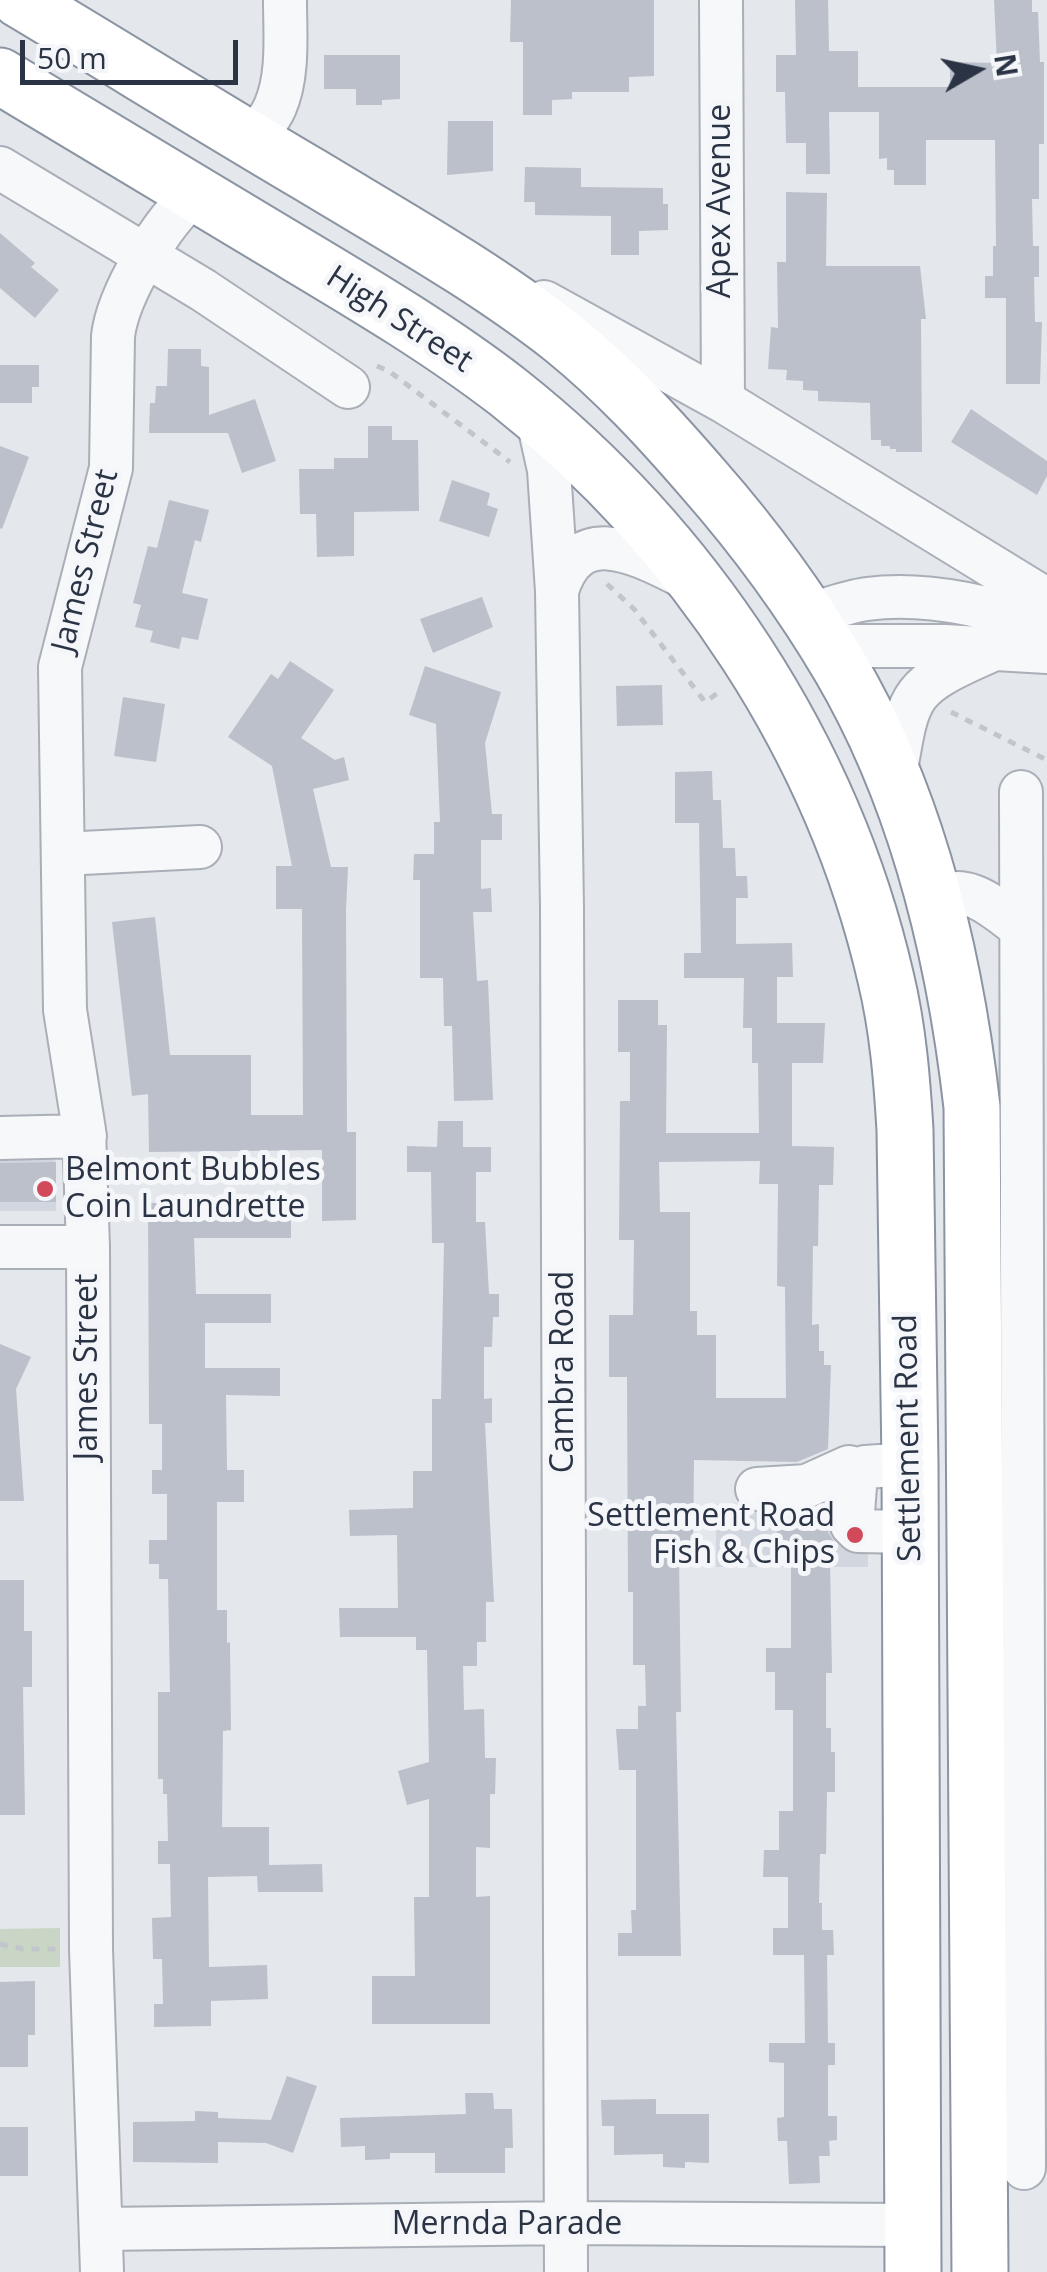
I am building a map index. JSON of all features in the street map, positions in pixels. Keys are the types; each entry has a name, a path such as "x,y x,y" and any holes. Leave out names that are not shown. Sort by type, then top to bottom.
{"highway":[{"path":"20,0 466,268 562,338 634,402 725,504 816,631 740,641"},
{"name":"High Street","path":"0,76 371,299 470,364 537,416 614,489 697,583 740,641"},
{"path":"196,194 252,140"},
{"name":"Settlement Road","path":"816,631 848,682 894,782 935,900 966,1052 974,1154 995,2192 980,2272"},
{"name":"Settlement Road","path":"740,641 820,789 864,899 886,979 902,1079 905,1130 885,1467 910,1532 913,2248"},
{"path":"886,979 902,937 935,900"},
{"path":"913,2248 995,2192"}],"street":[{"path":"252,140 279,95 284,68 285,0"},
{"name":"Apex Avenue","path":"721,0 723,401"},
{"path":"0,168 203,290 348,386"},
{"name":"James Street","path":"102,2272 91,1949 88,1248 85,1136 65,1010 60,667 111,468 114,326 125,296 172,217 196,194"},
{"path":"466,268 564,311 723,401 1047,600"},
{"name":"Cambra Road","path":"537,416 549,470 557,591 562,948 566,2272"},
{"path":"557,591 571,560 584,550 596,548 654,562 697,583"},
{"path":"816,631 865,600 906,599 987,609 1047,626"},
{"path":"816,631 1047,652"},
{"path":"894,782 904,725 915,694 933,678 995,649"},
{"name":"Settlement Road","path":"995,2192 995,2157 1024,2110 1036,1837 1034,1328 1019,926 1021,792"},
{"path":"62,854 200,847"},
{"path":"935,900 947,893 968,894 1019,926"},
{"path":"0,1138 85,1136"},
{"path":"0,1247 88,1248"},
{"path":"758,1489 807,1486 850,1467 885,1467"},
{"name":"Mernda Parade","path":"102,2229 566,2223 913,2248"}],"path":[{"path":"0,1944 91,1949"}],"shaded area":[{"path":"0,1129 55,1148 56,1211 0,1211"},
{"path":"867,1483 868,1567 716,1567 716,1504 837,1502"}],"green space":[{"path":"60,1928 60,1967 0,1967 0,1929"}],"building":[{"path":"511,0 654,0 654,76 629,77 629,92 572,92 572,99 552,100 552,115 523,115 523,42 510,42"},
{"path":"795,0 828,0 829,51 858,51 858,87 950,87 950,62 997,63 994,0 1032,0 1032,12 1038,12 1040,62 1044,62 1044,144 1039,144 1039,199 1032,199 1033,246 1039,246 1039,277 1034,277 1035,322 1042,322 1040,384 1006,384 1006,298 985,298 985,276 993,276 996,246 995,140 926,140 926,185 894,185 894,170 887,170 887,158 879,159 879,112 829,112 830,174 806,174 806,143 786,143 785,92 776,92 776,55 796,55"},
{"path":"324,55 400,55 400,99 382,100 382,105 356,105 356,89 324,89"},
{"path":"448,121 493,121 493,171 447,175"},
{"path":"525,167 581,168 581,187 663,188 663,204 668,204 668,230 639,231 639,255 611,255 611,216 535,215 535,202 524,202"},
{"path":"786,192 827,193 826,266 920,266 926,319 921,319 922,452 896,452 890,446 881,446 881,440 871,440 870,403 818,401 818,391 803,390 803,381 786,380 787,370 768,369 771,327 778,328 777,262 786,262"},
{"path":"0,233 59,290 35,318 0,288"},
{"path":"168,349 201,349 201,366 209,367 209,415 255,399 276,461 242,473 228,433 149,433 150,403 155,403 156,386 167,386"},
{"path":"0,365 39,365 39,387 32,387 32,403 0,403"},
{"path":"971,409 1047,461 1047,476 1037,495 951,442"},
{"path":"368,426 392,426 392,440 418,440 419,511 354,512 354,556 317,557 316,514 300,514 299,469 334,469 334,458 368,458"},
{"path":"0,446 29,457 2,529 0,528"},
{"path":"452,480 490,493 487,505 498,509 489,537 439,521"},
{"path":"169,500 209,510 201,542 195,540 182,593 208,599 198,640 182,637 179,649 150,642 153,631 135,627 141,605 133,603 148,546 157,548"},
{"path":"482,597 493,627 433,653 420,619"},
{"path":"290,661 334,690 301,738 335,760 344,757 349,780 313,789 331,867 348,867 347,1132 356,1132 356,1220 322,1221 322,1150 149,1152 148,1094 132,1096 112,922 155,917 170,1055 251,1055 251,1115 303,1115 302,909 276,909 276,866 292,866 272,766 228,737 271,674 278,679"},
{"path":"425,666 501,692 485,743 492,814 502,814 502,840 481,840 481,889 491,888 492,912 473,912 477,981 488,980 493,1100 454,1101 452,1026 444,1026 443,978 420,978 420,880 413,880 414,854 434,854 434,822 440,822 436,724 409,715"},
{"path":"662,685 663,725 617,726 616,686"},
{"path":"123,697 165,704 156,762 114,756"},
{"path":"712,771 713,800 721,800 723,848 735,848 736,876 747,876 748,898 736,898 736,944 792,943 793,977 777,977 777,1023 825,1023 823,1063 792,1063 792,1146 834,1147 833,1185 819,1185 818,1246 813,1246 812,1325 819,1324 819,1351 824,1351 824,1365 831,1365 828,1449 797,1462 694,1460 693,1552 679,1552 681,1712 676,1712 681,1956 618,1956 618,1933 632,1933 631,1910 636,1910 636,1770 619,1770 616,1729 638,1729 638,1706 646,1706 645,1665 633,1665 633,1592 628,1592 627,1377 609,1377 609,1315 633,1315 634,1240 619,1240 620,1101 630,1101 630,1052 618,1052 618,1000 658,1000 658,1025 667,1025 666,1133 759,1133 758,1063 752,1063 752,1028 743,1028 744,978 684,978 684,953 701,953 699,823 675,823 675,772","holes":["760,1161 759,1184 778,1184 777,1286 785,1287 786,1398 716,1398 716,1335 697,1335 697,1311 690,1311 690,1212 660,1212 659,1162"]},
{"path":"438,1121 463,1121 463,1147 491,1147 491,1172 476,1172 476,1222 485,1222 489,1294 499,1294 499,1317 493,1317 492,1347 484,1347 484,1399 492,1398 492,1423 485,1423 494,1602 486,1602 486,1642 477,1642 477,1666 463,1666 464,1710 484,1709 485,1758 496,1758 495,1794 490,1794 490,1848 476,1847 476,1897 490,1896 490,2024 372,2024 372,1976 415,1976 414,1897 429,1897 429,1799 407,1805 398,1771 429,1762 427,1650 416,1650 416,1637 340,1637 339,1608 398,1608 397,1535 350,1536 349,1510 413,1508 413,1471 432,1471 432,1399 441,1399 444,1243 432,1243 431,1172 407,1172 407,1146 437,1147"},
{"path":"56,1162 56,1202 0,1202 0,1163"},
{"path":"291,1202 291,1238 194,1238 196,1294 271,1294 271,1323 205,1323 205,1368 280,1368 280,1396 226,1395 227,1470 244,1470 244,1502 217,1502 217,1610 227,1610 227,1643 230,1642 231,1730 223,1731 222,1827 269,1827 269,1865 322,1864 323,1892 258,1892 257,1876 208,1877 209,1967 267,1965 268,1999 211,2001 211,2026 154,2027 154,2004 163,2004 162,1959 153,1959 152,1918 171,1917 170,1864 158,1864 158,1841 168,1841 167,1794 163,1794 163,1779 158,1779 158,1692 170,1692 168,1579 159,1579 159,1564 149,1564 149,1540 167,1540 167,1494 152,1494 152,1470 162,1470 162,1424 149,1424 148,1203"},
{"path":"0,1344 31,1357 16,1389 24,1501 0,1501"},
{"path":"828,1515 828,1533 837,1546 837,1560 830,1560 832,1673 826,1673 826,1728 831,1728 831,1752 835,1752 835,1792 827,1792 826,1854 820,1854 819,1903 822,1930 833,1930 834,1955 827,1955 828,2043 835,2043 835,2065 828,2065 828,2116 837,2116 837,2140 829,2141 830,2156 819,2156 820,2183 789,2184 787,2141 778,2141 777,2118 784,2117 784,2063 769,2062 769,2043 805,2043 804,1955 773,1955 773,1928 788,1928 788,1877 763,1877 764,1850 779,1850 779,1811 793,1811 793,1710 775,1710 775,1672 766,1672 766,1648 791,1648 791,1560 777,1560 777,1516"},
{"path":"0,1580 24,1580 24,1631 32,1631 32,1687 23,1687 25,1815 0,1815"},
{"path":"35,1981 35,2035 28,2035 28,2067 0,2067 0,1982"},
{"path":"287,2076 317,2086 293,2153 266,2143 218,2142 218,2163 133,2162 133,2122 195,2121 195,2111 218,2112 218,2118 271,2120"},
{"path":"465,2093 493,2093 494,2109 512,2109 513,2148 505,2148 505,2173 435,2173 435,2153 390,2153 390,2159 365,2160 365,2146 341,2147 340,2118 466,2114"},
{"path":"656,2099 656,2114 709,2114 709,2163 685,2162 685,2168 663,2167 663,2154 614,2155 614,2126 602,2126 601,2100"},
{"path":"0,2127 28,2127 28,2176 0,2176"}],"place":[{"name":"Belmont Bubbles Coin Laundrette","path":"45,1189"},
{"name":"Settlement Road Fish & Chips","path":"855,1535"}]}
